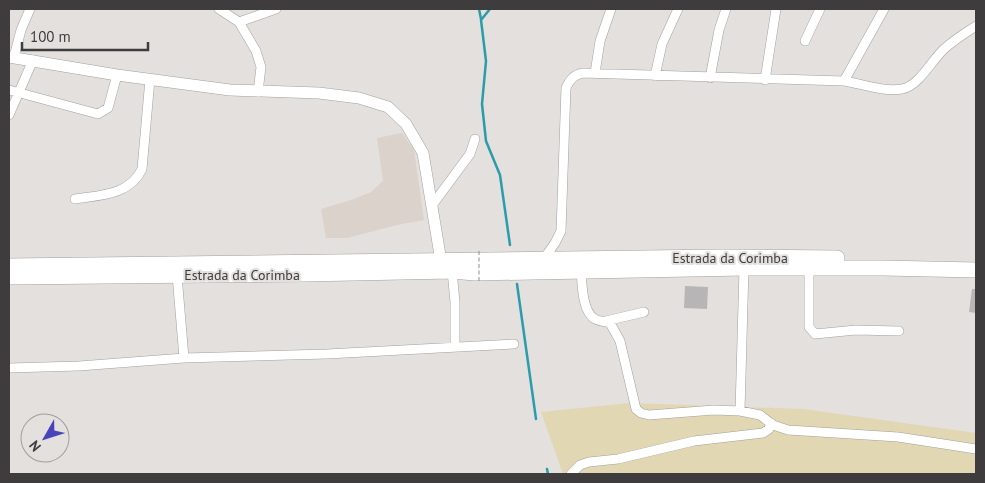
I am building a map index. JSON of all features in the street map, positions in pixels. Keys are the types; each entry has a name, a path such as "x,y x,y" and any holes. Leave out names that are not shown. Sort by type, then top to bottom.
{"main road":[{"name":"Estrada da Corimba","path":"480,267 542,260 806,257 976,260"},
{"name":"Estrada da Corimba","path":"9,266 446,266"},
{"name":"Estrada da Corimba","path":"9,277 178,275 446,266"},
{"path":"446,266 480,267"},
{"name":"Estrada da Corimba","path":"480,267 581,270 744,268 939,268 976,270"}],"street":[{"path":"30,9 12,57 117,75 230,90 319,93 359,98 388,108 406,124 424,153 433,204 455,302 454,347"},
{"path":"219,9 239,22 260,58 261,67 258,92"},
{"path":"239,22 276,9"},
{"path":"595,73 600,41 611,9"},
{"path":"655,76 662,44 678,9"},
{"path":"710,78 719,30 726,9"},
{"path":"765,80 776,9"},
{"path":"805,41 820,9"},
{"path":"844,81 884,9"},
{"path":"542,260 555,243 561,231 566,88 570,80 576,75 595,73 765,80 844,81 900,89 907,88 943,50 976,26"},
{"path":"9,115 33,60"},
{"path":"9,90 98,114 108,108 117,75"},
{"path":"76,199 112,194 134,182 138,177 142,169 150,79"},
{"path":"433,204 470,154 475,139"},
{"path":"740,411 744,268"},
{"path":"809,268 809,327 815,334 856,330 898,331"},
{"path":"581,270 586,307 595,319 606,321 644,312"},
{"path":"178,275 184,358"},
{"path":"606,321 610,323 620,341 636,409 641,413 649,415 714,410 740,411 760,415 773,426 788,430 898,437 976,449"},
{"path":"9,368 79,366 184,358 327,354 514,344"},
{"path":"571,474 580,465 589,462 618,459 694,441 763,433 769,428 771,423"}],"shaded area":[{"path":"402,133 414,150 424,220 347,238 326,238 321,209 371,192 383,181 377,138"}],"sand":[{"path":"630,403 803,409 976,433 976,474 563,474 541,412"}],"building":[{"path":"685,286 708,287 707,309 684,308"},
{"path":"972,289 976,289 976,313 969,312"}],"waterway":[{"path":"479,9 481,19"},
{"path":"490,9 481,20 486,61 482,104 486,141 500,175 510,245"},
{"path":"517,284 536,419"},
{"path":"547,469 548,474"}]}
